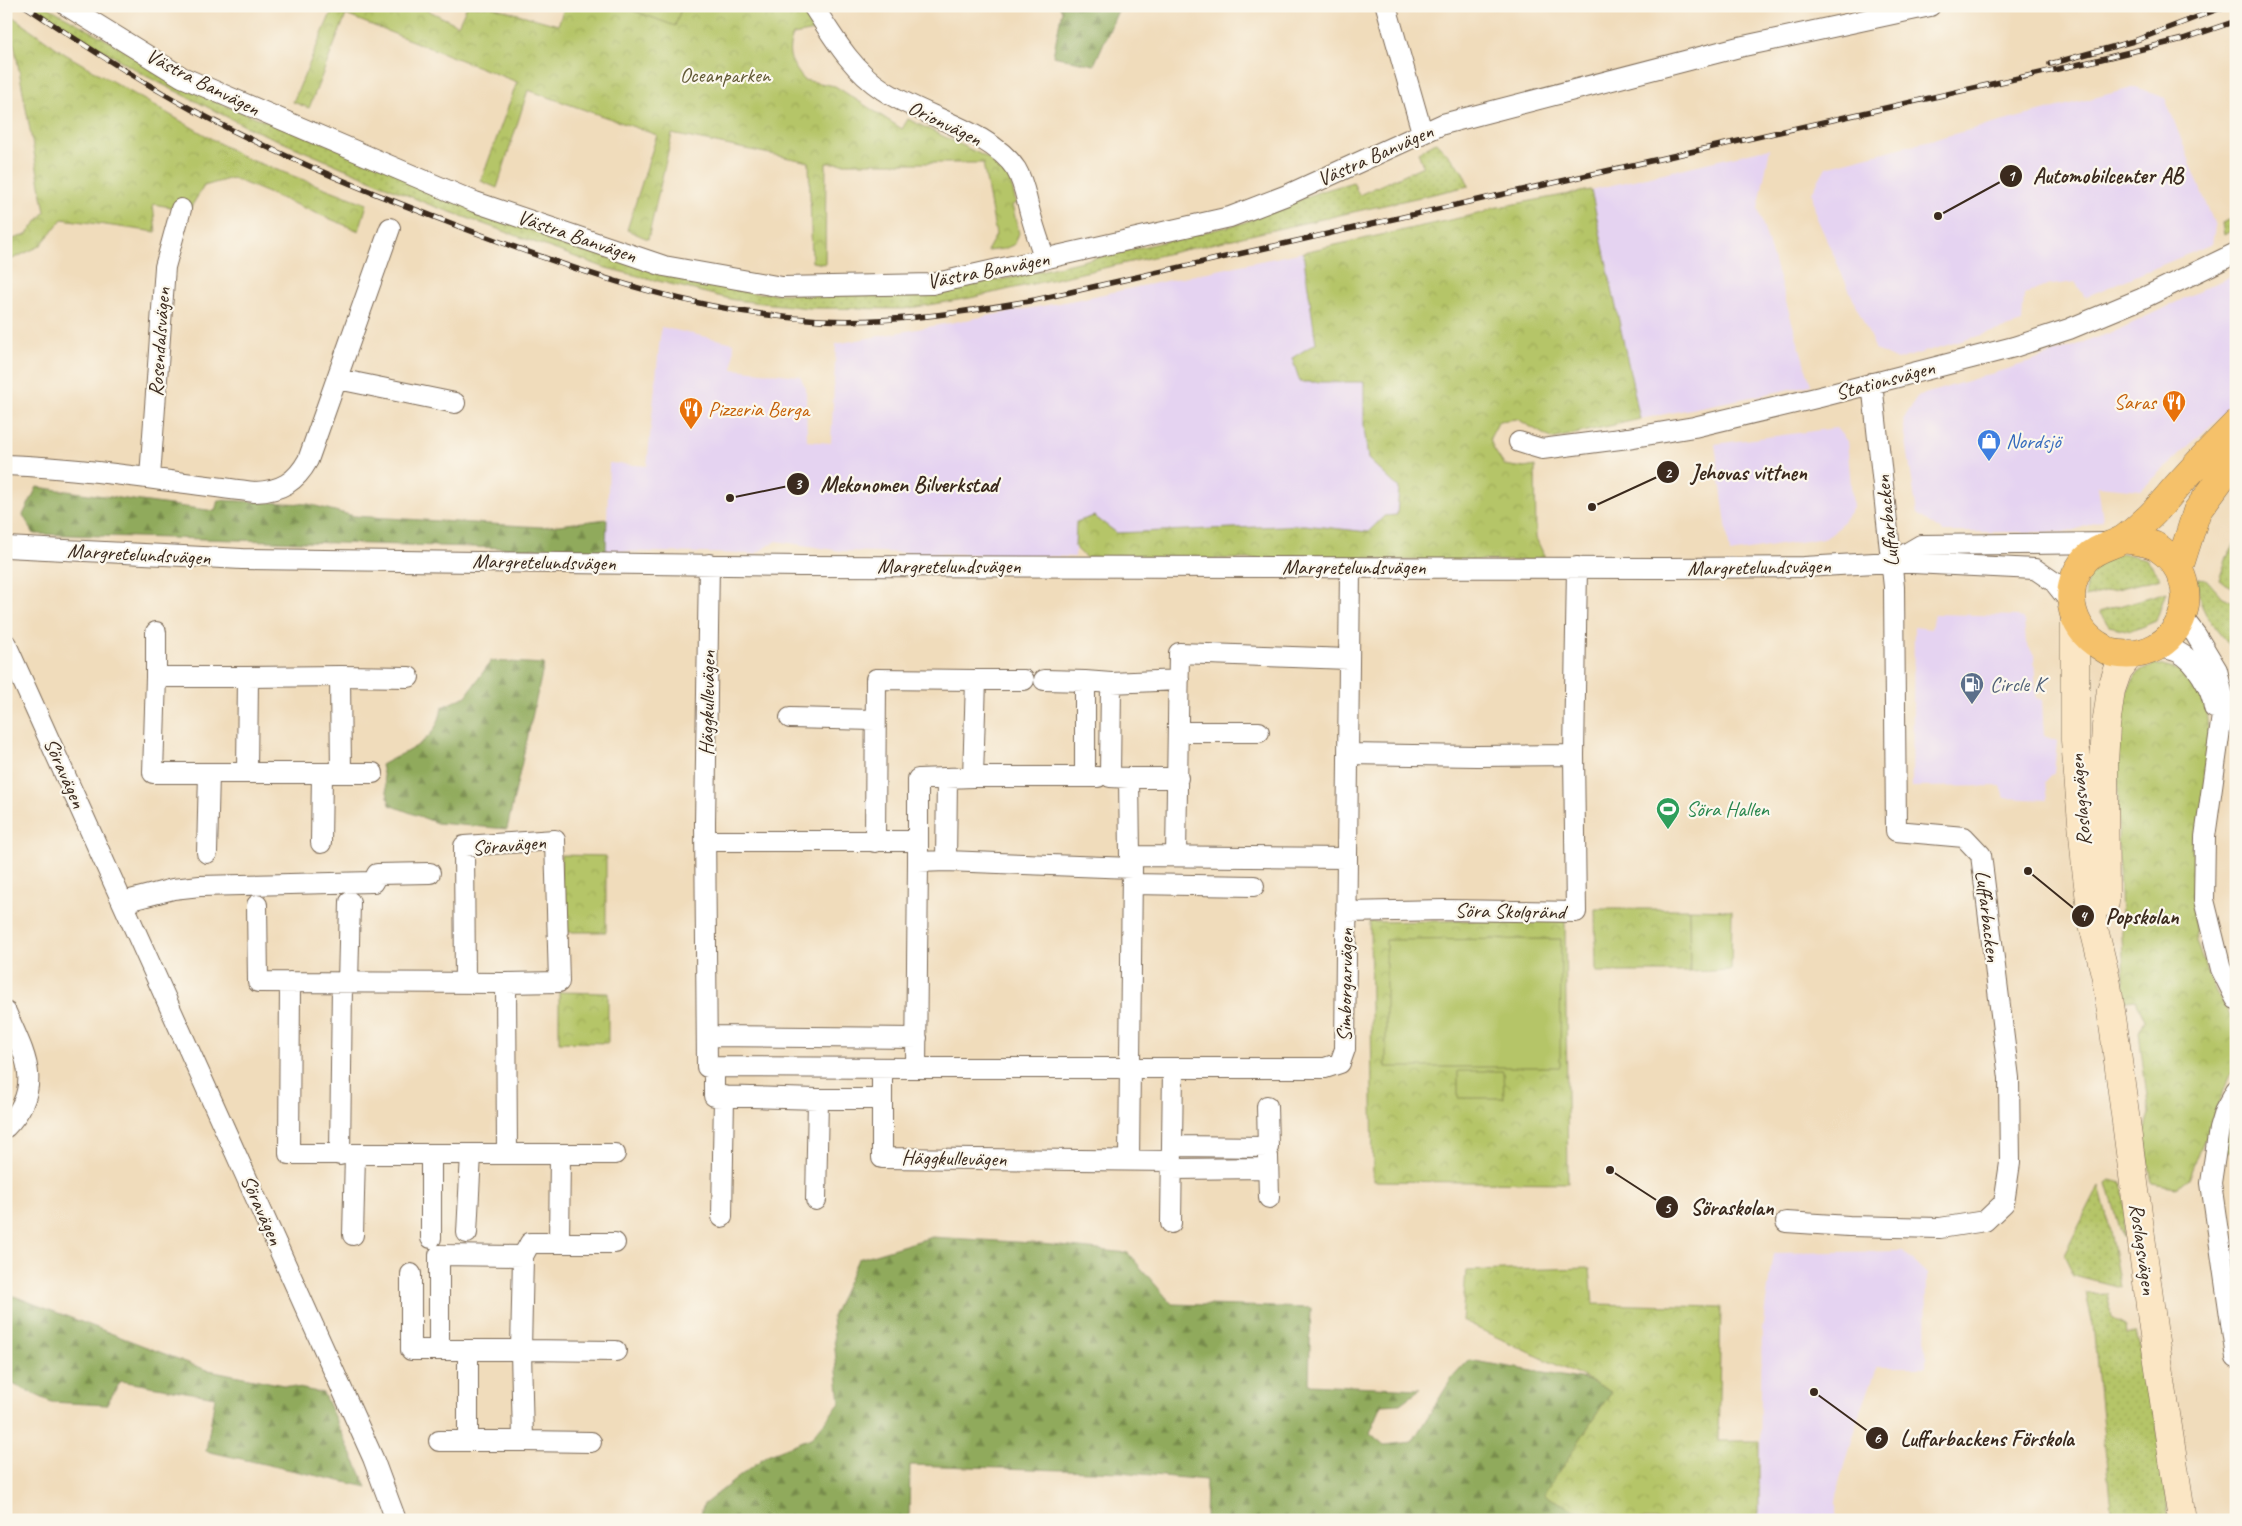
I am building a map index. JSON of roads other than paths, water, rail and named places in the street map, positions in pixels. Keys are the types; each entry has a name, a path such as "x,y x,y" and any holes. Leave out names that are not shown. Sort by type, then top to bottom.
{"main road":[{"name":"Roslagsvägen","path":"2182,1520 2153,1328 2106,978 2093,925 2086,868 2075,740 2072,610 2074,578 2086,559 2099,548 2118,541 2148,519 2209,450 2236,424"},
{"path":"2179,568 2198,511 2236,458"},
{"path":"2072,610 2088,639 2111,653 2145,653 2158,647 2172,635 2183,618 2186,593 2179,568 2156,546 2118,541"},
{"name":"Roslagsvägen","path":"2106,978 2104,764 2106,726 2111,690 2118,670 2130,654"}],"street":[{"name":"Västra Banvägen","path":"67,6 182,77 286,123 475,202 664,266 782,288 932,284 1230,217 1287,195 1443,124 1739,47 1930,6"},
{"name":"Orionvägen","path":"812,6 846,56 882,90 901,101 978,137 1002,152 1015,168 1022,181 1030,215 1045,259"},
{"path":"1386,6 1422,132"},
{"name":"Rosendalsvägen","path":"150,477 165,267 181,209"},
{"path":"6,465 39,466 150,477 255,492 269,492 283,487 294,480 308,460 390,228"},
{"name":"Stationsvägen","path":"1519,442 1542,449 1628,438 1719,422 2014,346 2069,329 2141,299 2236,252"},
{"path":"338,379 454,403"},
{"name":"Luffarbacken","path":"1786,1222 1849,1226 1940,1228 1985,1221 2004,1204 2010,1163 2009,1078 1981,855 1964,837 1896,831 1896,643 1892,562 1872,383"},
{"name":"Margretelundsvägen","path":"1892,562 1921,545 2118,541"},
{"name":"Margretelundsvägen","path":"6,547 242,559 709,564 1350,568 1804,567 1892,562 2035,569 2054,582 2072,610"},
{"name":"Häggkullevägen","path":"709,564 706,841 707,1067 714,1067 714,1096 724,1096"},
{"name":"Söra Skolgränd","path":"1346,912 1444,910 1576,912 1574,754 1577,567"},
{"name":"Simborgarvägen","path":"916,1068 1325,1068 1340,1063 1345,1049 1350,568"},
{"path":"2183,618 2196,635 2217,670 2224,701 2205,837 2204,900 2221,969 2236,999"},
{"path":"156,632 153,773 373,773"},
{"name":"Söravägen","path":"6,644 373,1458 396,1520"},
{"path":"2158,647 2178,652 2206,682 2213,702 2218,747"},
{"path":"1176,856 1179,653 1349,659"},
{"path":"322,843 332,773 340,676"},
{"path":"156,677 409,677"},
{"path":"247,773 248,677"},
{"path":"875,842 876,679 1024,680"},
{"path":"973,777 976,680"},
{"path":"1044,680 1111,683 1179,680"},
{"path":"1085,681 1085,777"},
{"path":"1110,777 1111,683"},
{"path":"790,718 875,720"},
{"path":"1178,732 1259,732"},
{"path":"1348,754 1477,756 1574,754"},
{"path":"207,853 209,773"},
{"path":"714,1067 916,1068 918,779 1030,776 1178,778"},
{"path":"946,861 947,778"},
{"path":"1130,778 1129,1160 1172,1158 1268,1146"},
{"name":"Söravägen","path":"257,905 258,982 345,983 465,983 506,983 559,982 554,840 464,846 465,983"},
{"path":"706,841 918,842"},
{"path":"1131,869 1176,856 1347,858"},
{"path":"918,862 946,861 1131,869 1254,886"},
{"path":"123,902 173,889 200,886 373,882 376,874 430,873"},
{"path":"350,902 345,983 347,1155 353,1235"},
{"path":"290,982 289,1154 616,1154"},
{"path":"506,983 507,1154"},
{"path":"6,1012 26,1058 30,1078 29,1088 20,1110 6,1127"},
{"path":"707,1036 917,1038"},
{"path":"1171,1223 1173,1068"},
{"name":"Häggkullevägen","path":"882,1069 882,1158 1129,1160"},
{"path":"2236,1090 2219,1130 2211,1184 2232,1302 2236,1358"},
{"path":"722,1217 724,1096 881,1099"},
{"path":"816,1200 818,1099"},
{"path":"1267,1106 1269,1198"},
{"path":"431,1154 431,1238"},
{"path":"467,1233 470,1154"},
{"path":"559,1243 560,1154"},
{"path":"1172,1158 1268,1168"},
{"path":"523,1441 521,1350 523,1256 530,1243 616,1243"},
{"path":"440,1350 439,1255 523,1256"},
{"path":"411,1274 411,1350 616,1351"},
{"path":"468,1351 468,1441"},
{"path":"439,1441 591,1442"}],"railway":[{"path":"25,6 128,72 226,127 297,161 442,220 604,278 688,301 731,310 775,316 847,321 928,316 1035,300 2089,62 2183,39 2236,21"},
{"path":"2050,64 2134,41 2226,6"}],"place":[{"name":"Automobilcenter AB","path":"1938,216"},
{"name":"Saras","path":"2174,423"},
{"name":"Pizzeria Berga","path":"691,430"},
{"name":"Nordsjö","path":"1989,462"},
{"name":"Mekonomen Bilverkstad","path":"730,498"},
{"name":"Jehovas vittnen","path":"1592,507"},
{"name":"Circle K","path":"1972,705"},
{"name":"Söra Hallen","path":"1668,830"},
{"name":"Popskolan","path":"2028,871"},
{"name":"Söraskolan","path":"1610,1170"},
{"name":"Luffarbackens Förskola","path":"1814,1392"}],"park label":[{"name":"Oceanparken","path":"725,75"}]}
